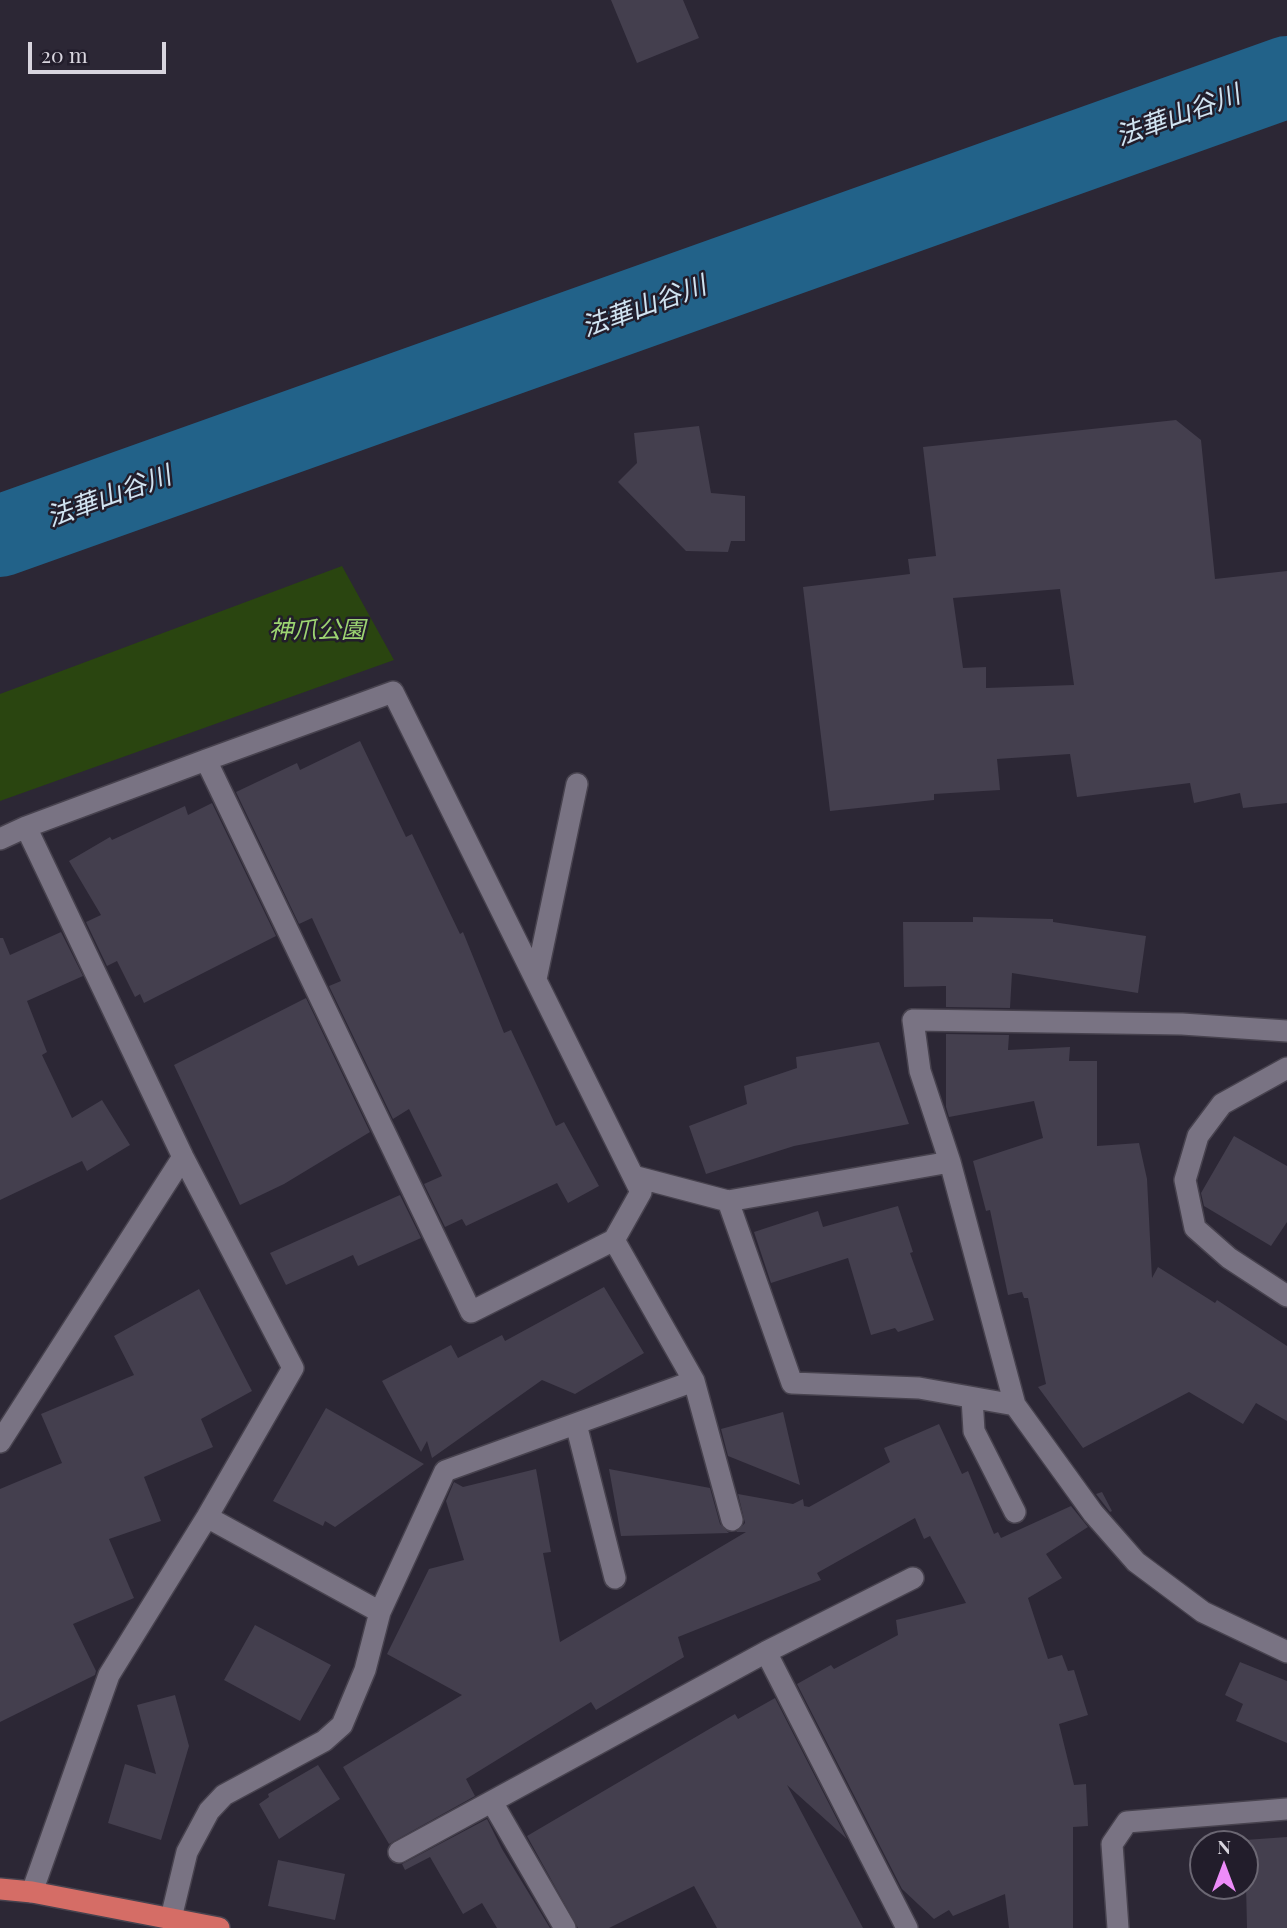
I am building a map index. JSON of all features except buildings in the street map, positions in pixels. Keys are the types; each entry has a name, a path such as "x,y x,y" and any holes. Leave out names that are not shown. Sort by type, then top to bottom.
{"highway":[{"path":"0,1889 32,1892 219,1928"}],"street":[{"path":"0,839 26,827 206,760 394,692 641,1192 614,1240 471,1312 206,760"},
{"path":"536,979 576,784"},
{"path":"26,827 183,1157 293,1368 207,1517 108,1675 32,1892"},
{"path":"1287,1031 1182,1024 913,1020 920,1071 950,1162 1015,1405 1093,1513 1136,1562 1203,1612 1287,1651"},
{"path":"1287,1068 1222,1104 1198,1136 1185,1180 1195,1228 1229,1258 1287,1296"},
{"path":"0,1442 183,1157"},
{"path":"634,1177 728,1201 950,1162"},
{"path":"728,1201 792,1383 919,1388 1015,1405"},
{"path":"614,1240 694,1381 732,1520"},
{"path":"171,1918 187,1852 209,1811 224,1795 324,1741 342,1725 365,1670 380,1612 445,1471 694,1381"},
{"path":"972,1398 974,1431 1015,1512"},
{"path":"576,1424 614,1578"},
{"path":"207,1517 380,1612"},
{"path":"398,1852 766,1652 913,1578"},
{"path":"766,1652 907,1928"},
{"path":"492,1802 565,1928"},
{"path":"1118,1928 1112,1844 1127,1822 1287,1809"}],"green space":[{"name":"神爪公園","path":"342,566 394,660 0,801 0,694"}],"waterway":[{"name":"法華山谷川","path":"0,536 1287,77"}]}
